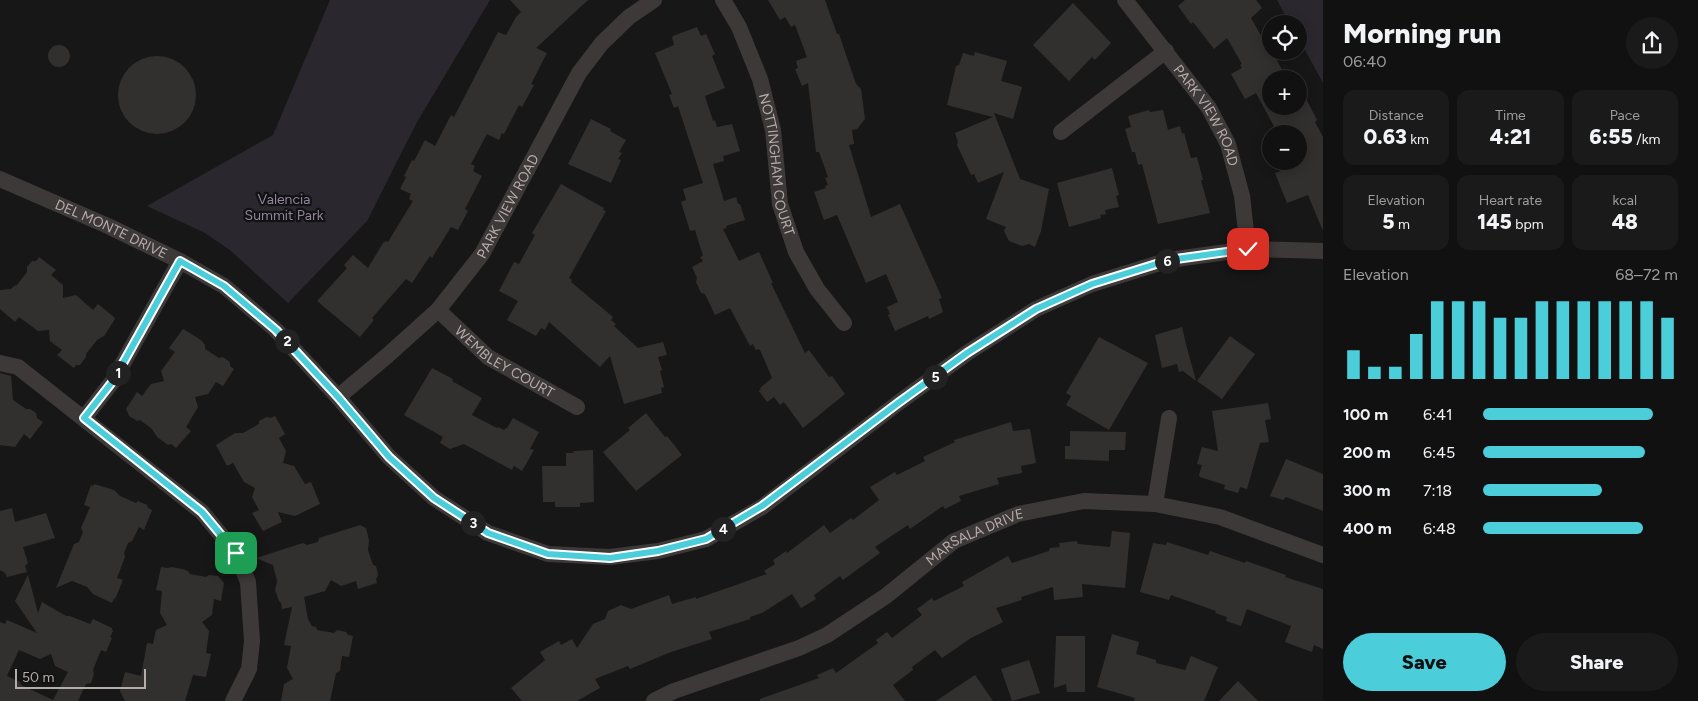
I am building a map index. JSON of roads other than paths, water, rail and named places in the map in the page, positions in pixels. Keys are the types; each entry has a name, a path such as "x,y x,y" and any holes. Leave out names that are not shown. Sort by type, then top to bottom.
{"street":[{"name":"PARK VIEW ROAD","path":"338,397 438,310 482,254 579,73 602,43 629,17 654,0"},
{"name":"NOTTINGHAM COURT","path":"722,0 739,28 760,79 773,130 780,204 796,252 817,289 844,323"},
{"name":"PARK VIEW ROAD","path":"1125,0 1209,108 1228,144 1242,196 1248,249"},
{"path":"1061,132 1166,51"},
{"name":"DEL MONTE DRIVE","path":"0,179 108,226 180,261 224,286 276,330 338,397 389,457 434,498 488,533 548,554 610,558 658,551 706,539 762,506 967,353 1036,309 1092,284 1169,260 1248,249 1323,251"},
{"path":"84,418 113,381 180,261"},
{"name":"WEMBLEY COURT","path":"438,310 488,357 578,407"},
{"path":"0,363 18,367 202,512 236,553 248,582 252,641 249,669 233,701"},
{"path":"1155,504 1169,418"},
{"name":"MARSALA DRIVE","path":"654,701 674,691 799,648 828,635 886,596 954,541 1018,514 1084,500 1155,504 1220,517 1323,555"}],"park label":[{"name":"Valencia Summit Park","path":"284,207"}]}
